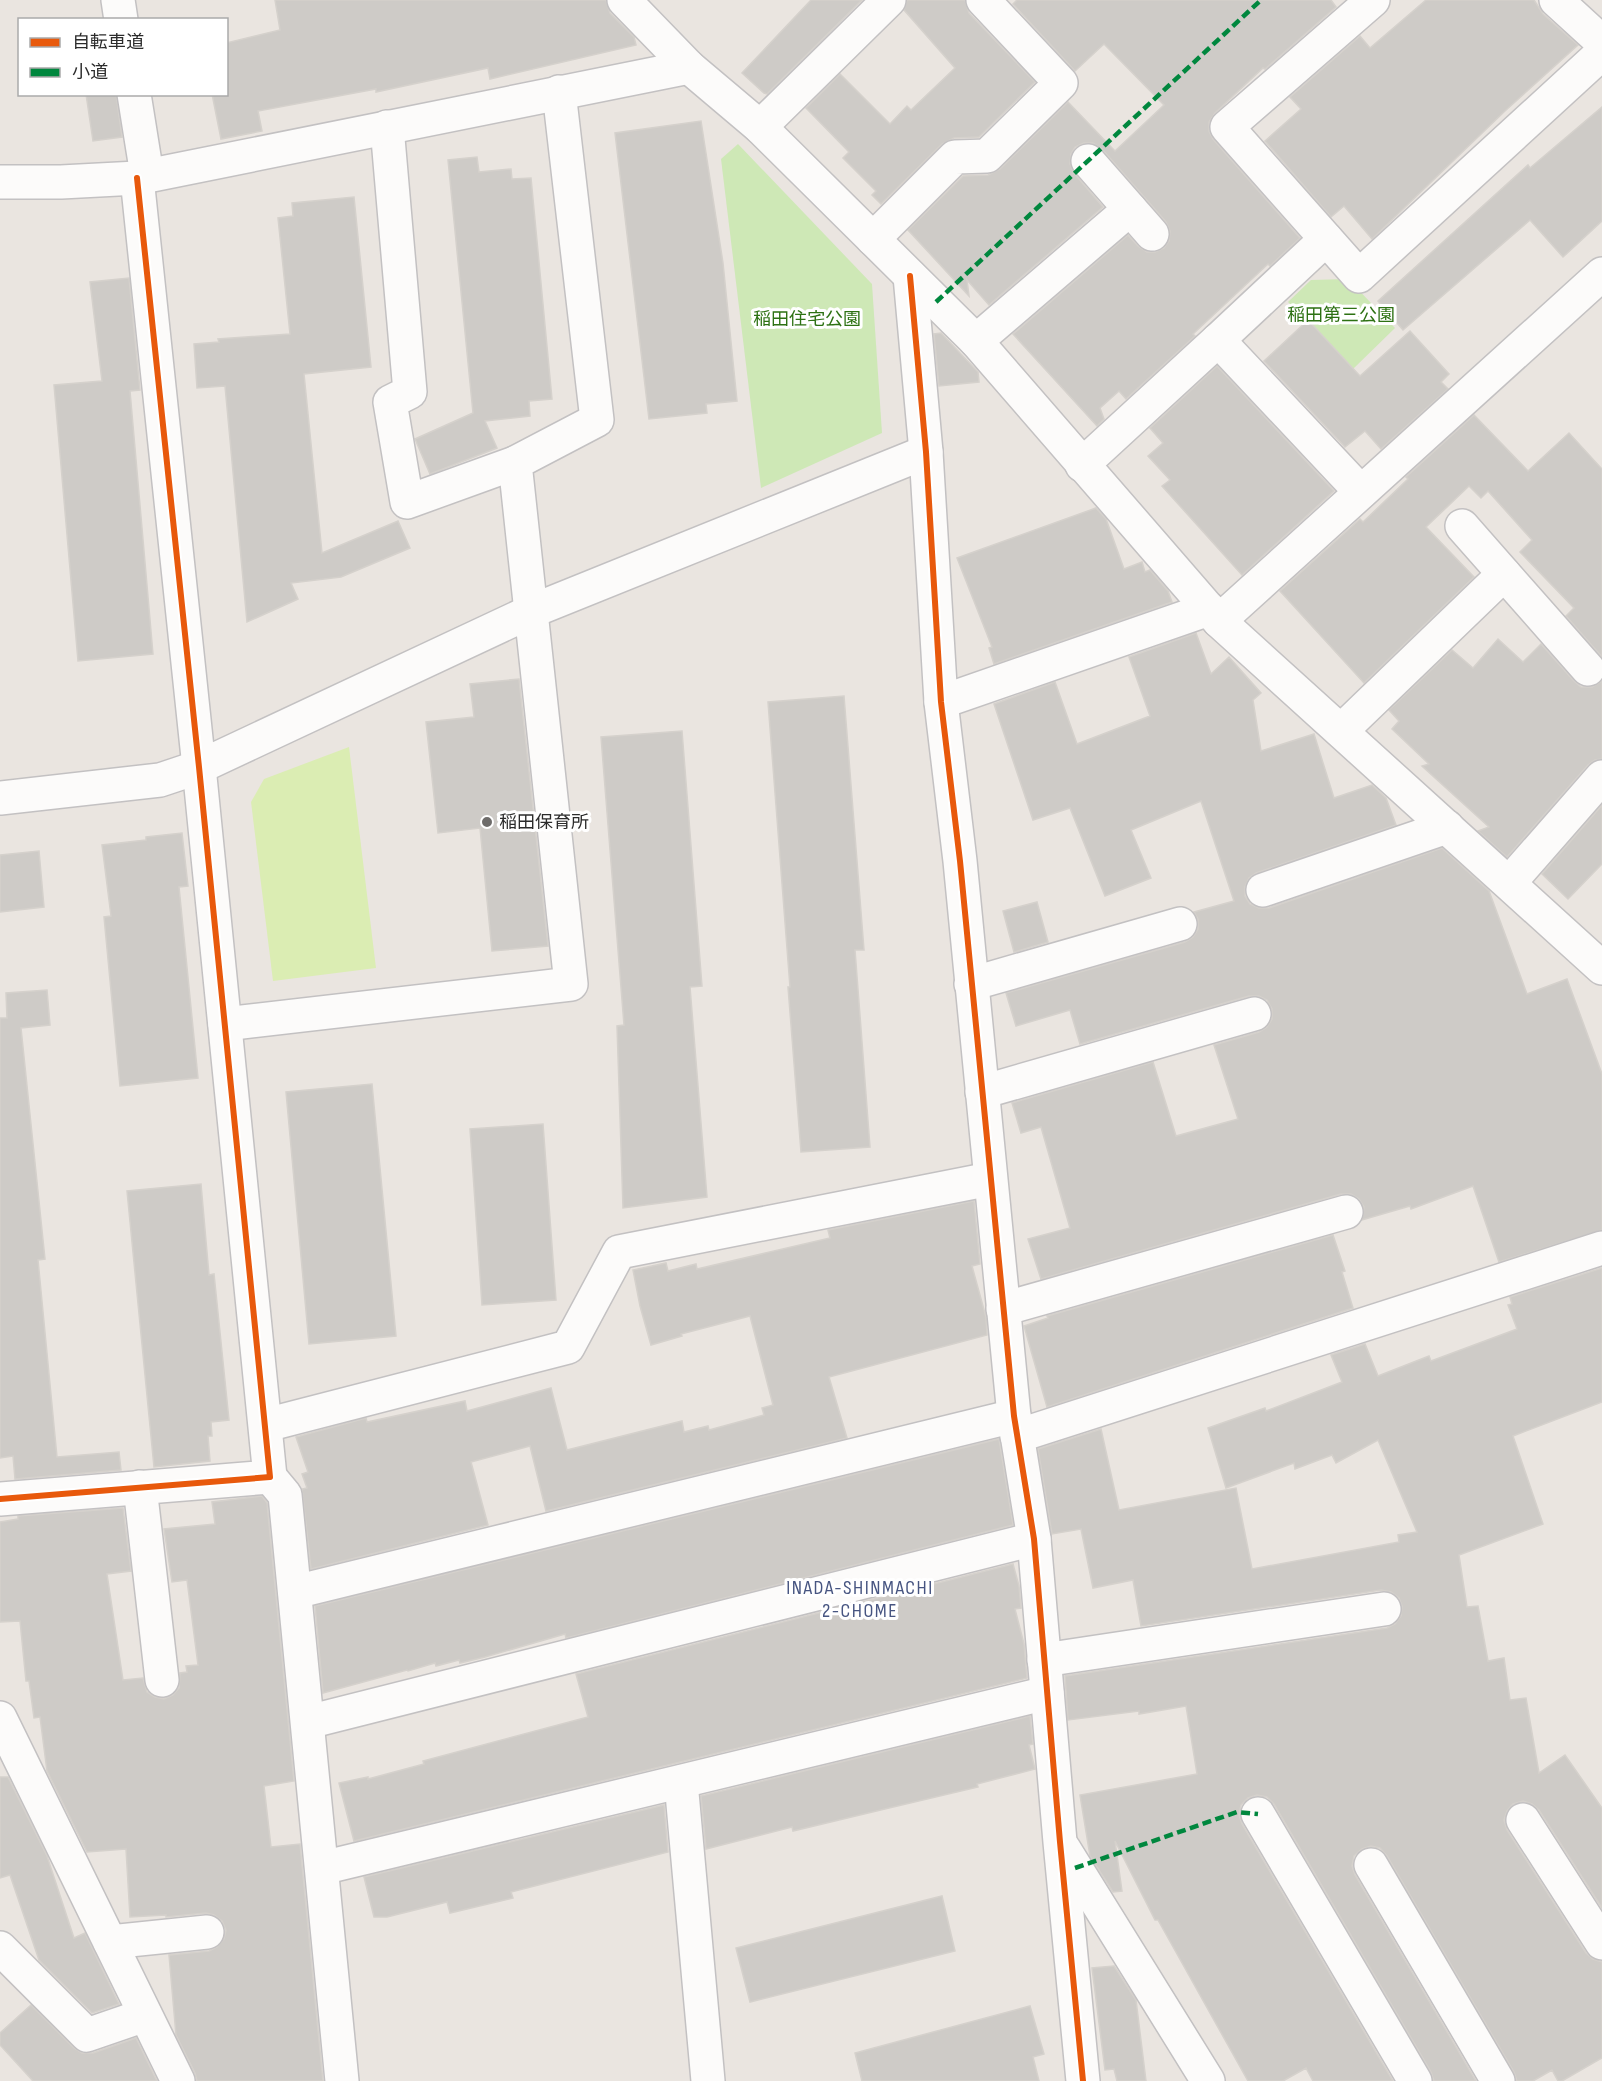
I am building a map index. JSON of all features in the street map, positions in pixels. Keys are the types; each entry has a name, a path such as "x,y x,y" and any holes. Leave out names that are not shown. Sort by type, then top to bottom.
{"street":[{"path":"118,0 121,18"},
{"path":"624,0 688,67 760,127 976,341 1214,615 1602,968"},
{"path":"760,127 889,0"},
{"path":"873,239 955,157 987,156 1061,83 983,0"},
{"path":"1373,0 1227,127 1359,276 1602,53"},
{"path":"1557,0 1602,42"},
{"path":"0,182 61,182 142,176 688,67"},
{"path":"387,127 411,392 390,402 407,502 515,463 597,420 558,92"},
{"path":"134,96 270,1477 285,1495 342,2081"},
{"path":"1088,161 1152,234"},
{"path":"976,341 1130,209"},
{"path":"1082,465 1326,239"},
{"path":"941,702 1214,615 1361,492 1602,274"},
{"path":"910,276 926,452 941,702 960,861 1003,1309 1016,1426 1034,1539 1083,2081"},
{"path":"1218,340 1361,492"},
{"path":"0,798 160,780 199,767 532,611 926,452"},
{"path":"225,1024 571,984 515,463"},
{"path":"1462,526 1588,669"},
{"path":"1341,731 1504,574"},
{"path":"1509,883 1602,777"},
{"path":"1263,890 1447,827"},
{"path":"971,984 1180,924"},
{"path":"982,1092 1254,1014"},
{"path":"266,1425 568,1347 619,1252 990,1179"},
{"path":"1003,1309 1346,1212"},
{"path":"295,1592 1016,1426 1602,1248"},
{"path":"0,1499 270,1477"},
{"path":"140,1487 162,1680"},
{"path":"308,1722 1034,1539"},
{"path":"1044,1660 1384,1610"},
{"path":"322,1868 1047,1693"},
{"path":"0,1718 178,2081"},
{"path":"681,1782 708,2081"},
{"path":"1258,1814 1415,2081"},
{"path":"1523,1820 1602,1942"},
{"path":"1060,1842 1208,2081"},
{"path":"1371,1865 1498,2081"},
{"path":"110,1942 207,1932"},
{"path":"0,1948 87,2035 145,2015"}],"green space":[{"name":"稲田住宅公園","path":"738,144 872,284 882,433 761,488 721,159"},
{"name":"稲田第三公園","path":"1348,279 1395,328 1353,369 1288,302 1311,280"},
{"path":"349,747 376,968 273,981 251,802 264,779"}],"building":[{"path":"275,0 606,0 610,13 634,37 636,45 490,79 488,68 376,92 376,89 258,111 262,131 221,139 212,96 228,96 228,43 280,30"},
{"path":"811,0 862,0 767,94 764,93 742,73"},
{"path":"907,0 965,0 969,13 1035,82 979,137 954,138 942,144 881,204 872,195 876,191 843,158 849,152 806,108 840,74 890,124 907,106 911,110 955,68 904,10"},
{"path":"1017,0 1331,0 1336,7 1265,69 1263,68 1215,113 1209,122 1209,131 1213,139 1300,238 1270,266 1268,264 1193,334 1195,336 1126,399 1119,391 1100,408 1104,419 1097,426 1013,334 1128,235 1147,252 1155,252 1164,248 1169,241 1170,231 1166,222 1102,149 1093,143 1084,143 1075,147 1071,154 1070,164 1074,173 1103,207 989,305 967,280 969,296 908,230 963,176 988,175 1000,169 1068,102 1115,151 1164,105 1104,44 1075,71 1013,4"},
{"path":"1426,0 1534,0 1543,14 1578,45 1505,111 1372,239 1344,206 1331,217 1265,141 1301,109 1290,97 1360,36 1370,48"},
{"path":"86,96 116,96 122,137 93,141"},
{"path":"1602,107 1602,221 1563,257 1530,220 1403,330 1378,301 1528,165 1530,168"},
{"path":"701,121 723,263 737,401 706,404 707,413 649,419 615,133"},
{"path":"477,157 479,172 511,169 512,179 531,178 552,399 529,401 530,416 485,421 497,448 430,474 415,439 473,413 448,160"},
{"path":"354,197 371,367 304,374 322,553 398,521 410,548 341,577 291,583 298,599 247,622 225,386 197,388 194,344 219,342 218,339 290,334 278,218 293,216 292,203"},
{"path":"129,278 140,390 130,391 153,654 78,661 54,385 102,381 90,282"},
{"path":"1308,320 1360,376 1410,331 1449,374 1441,382 1448,389 1381,449 1365,431 1345,447 1264,361"},
{"path":"941,333 978,372 979,382 939,386 934,334"},
{"path":"1217,366 1334,491 1242,575 1162,486 1170,480 1148,456 1163,443 1150,428"},
{"path":"1474,415 1528,471 1569,433 1602,469 1602,657 1566,616 1574,608 1520,552 1532,540 1488,491 1481,498 1469,486 1426,527 1474,577 1364,683 1280,591 1360,519 1363,522 1408,479 1406,477"},
{"path":"1096,508 1106,519 1124,569 1142,562 1145,572 1150,570 1168,591 1172,602 994,664 989,648 992,647 957,558"},
{"path":"1196,633 1211,674 1229,657 1261,693 1253,700 1261,751 1314,734 1334,798 1372,785 1386,798 1396,825 1256,873 1249,878 1245,887 1245,896 1250,904 1259,908 1269,908 1442,848 1489,891 1527,994 1567,979 1602,1074 1602,1230 1499,1262 1473,1186 1411,1209 1410,1206 1362,1220 1364,1207 1359,1199 1351,1194 1341,1194 1041,1279 1028,1239 1070,1228 1041,1127 1021,1133 1012,1103 1153,1062 1176,1136 1238,1119 1214,1045 1259,1032 1267,1027 1272,1019 1272,1009 1267,1000 1259,996 1249,996 1080,1044 1070,1010 1016,1026 1006,993 1185,942 1193,937 1198,929 1198,919 1194,912 1234,901 1201,801 1131,830 1151,878 1105,896 1070,808 1033,820 994,704 1055,682 1077,744 1150,716 1129,657"},
{"path":"1498,639 1523,662 1541,644 1581,687 1592,687 1602,681 1602,759 1595,760 1588,765 1507,857 1478,831 1489,827 1422,766 1429,764 1392,729 1399,721 1389,710 1452,650 1473,668"},
{"path":"519,679 548,946 492,951 480,828 438,833 426,722 474,717 470,684"},
{"path":"844,696 864,950 855,950 870,1147 801,1152 768,702"},
{"path":"682,731 702,986 690,987 707,1197 623,1208 617,1026 624,1025 601,737"},
{"path":"1602,805 1602,864 1568,899 1542,874"},
{"path":"182,833 188,886 179,887 198,1078 120,1086 104,917 111,916 102,845"},
{"path":"39,851 44,907 0,912 0,855"},
{"path":"1037,902 1048,942 1014,952 1003,911"},
{"path":"47,990 50,1025 21,1028 45,1259 38,1260 57,1457 119,1452 121,1470 15,1479 13,1456 0,1458 0,1018 7,1018 6,993"},
{"path":"372,1084 396,1336 309,1344 286,1092"},
{"path":"543,1124 556,1300 482,1305 470,1129"},
{"path":"201,1184 209,1275 214,1274 229,1420 211,1422 212,1436 208,1436 210,1461 154,1467 127,1191"},
{"path":"974,1201 980,1264 972,1266 986,1317 987,1335 829,1377 847,1438 546,1511 530,1446 471,1462 488,1525 311,1569 302,1489 307,1488 302,1474 308,1472 296,1437 366,1418 367,1422 465,1401 467,1411 551,1388 567,1450 682,1421 684,1432 708,1426 709,1430 764,1415 762,1408 773,1405 750,1316 681,1334 682,1336 651,1345 633,1270 666,1263 668,1271 696,1264 697,1269 830,1238 828,1230"},
{"path":"1333,1235 1345,1271 1342,1272 1353,1308 1047,1407 1024,1326 1048,1318 1047,1316"},
{"path":"1602,1268 1602,1402 1513,1436 1543,1524 1459,1555 1467,1607 1478,1606 1488,1661 1504,1658 1510,1700 1526,1698 1539,1773 1565,1755 1602,1808 1602,1908 1539,1810 1523,1801 1513,1804 1504,1820 1507,1830 1586,1953 1602,1962 1602,2058 1562,2081 1558,2081 1552,2070 1533,2081 1517,2081 1514,2072 1387,1856 1380,1848 1371,1846 1362,1849 1354,1856 1352,1866 1355,1875 1476,2081 1434,2081 1431,2072 1274,1804 1267,1797 1257,1795 1248,1798 1241,1805 1239,1815 1242,1824 1393,2081 1313,2081 1306,2068 1283,2081 1248,2081 1158,1920 1155,1920 1115,1841 1122,1891 1113,1892 1090,1856 1080,1795 1197,1774 1186,1706 1139,1714 1139,1711 1068,1720 1065,1676 1387,1628 1395,1624 1401,1616 1402,1606 1399,1598 1391,1592 1381,1590 1141,1626 1133,1580 1093,1588 1081,1529 1052,1534 1038,1449 1101,1429 1119,1510 1236,1488 1252,1569 1399,1542 1398,1535 1417,1532 1378,1440 1336,1463 1332,1455 1295,1469 1294,1463 1226,1488 1208,1428 1265,1408 1266,1411 1342,1382 1331,1355 1365,1344 1378,1376 1429,1356 1431,1361 1517,1329 1508,1305 1512,1304 1510,1297"},
{"path":"999,1439 1013,1525 566,1638 565,1634 460,1663 459,1660 436,1666 435,1663 323,1693 315,1606"},
{"path":"262,1496 267,1503 294,1781 264,1786 271,1847 300,1844 323,2081 197,2081 176,2035 169,1955 209,1951 217,1947 224,1939 226,1930 222,1921 206,1913 166,1917 166,1915 130,1917 126,1849 87,1852 47,1771 40,1717 34,1718 29,1681 26,1681 20,1621 0,1622 0,1522 18,1519 18,1516 123,1508 131,1571 107,1574 123,1680 143,1678 147,1692 164,1699 173,1695 179,1688 180,1673 187,1672 186,1666 198,1665 187,1580 172,1582 164,1529 215,1524 212,1502"},
{"path":"1013,1564 1019,1586 1021,1608 1015,1609 1024,1644 1027,1678 354,1841 339,1783 368,1777 368,1779 424,1764 423,1761 588,1717 576,1674"},
{"path":"1030,1716 1033,1744 1029,1745 1035,1769 977,1784 978,1787 793,1831 792,1827 706,1849 701,1796"},
{"path":"0,1777 8,1777 47,1856 74,1938 85,1933 119,2004 92,2013 39,1960 10,1875 0,1878"},
{"path":"664,1805 668,1852 511,1892 513,1898 450,1913 447,1902 387,1917 374,1917 364,1877"},
{"path":"942,1896 955,1951 750,2002 736,1948"},
{"path":"1114,1966 1136,2000 1146,2081 1117,2081 1114,2069 1105,2070 1092,1968"},
{"path":"31,2005 74,2048 82,2053 93,2053 136,2038 157,2081 33,2081 0,2045 0,2033"},
{"path":"1030,2006 1044,2054 1033,2057 1039,2081 862,2081 855,2053"}],"marked path":[{"path":"936,302 1261,0"},
{"path":"1075,1868 1237,1812 1258,1814"}],"cycle path":[{"path":"0,1499 270,1477 137,178"},
{"path":"910,276 926,452 941,702 960,861 1014,1416 1034,1539 1083,2081"}],"place":[{"name":"稲田保育所","path":"487,822"}],"district":[{"name":"INADA-SHINMACHI 2-CHOME","path":"860,1600"}]}
